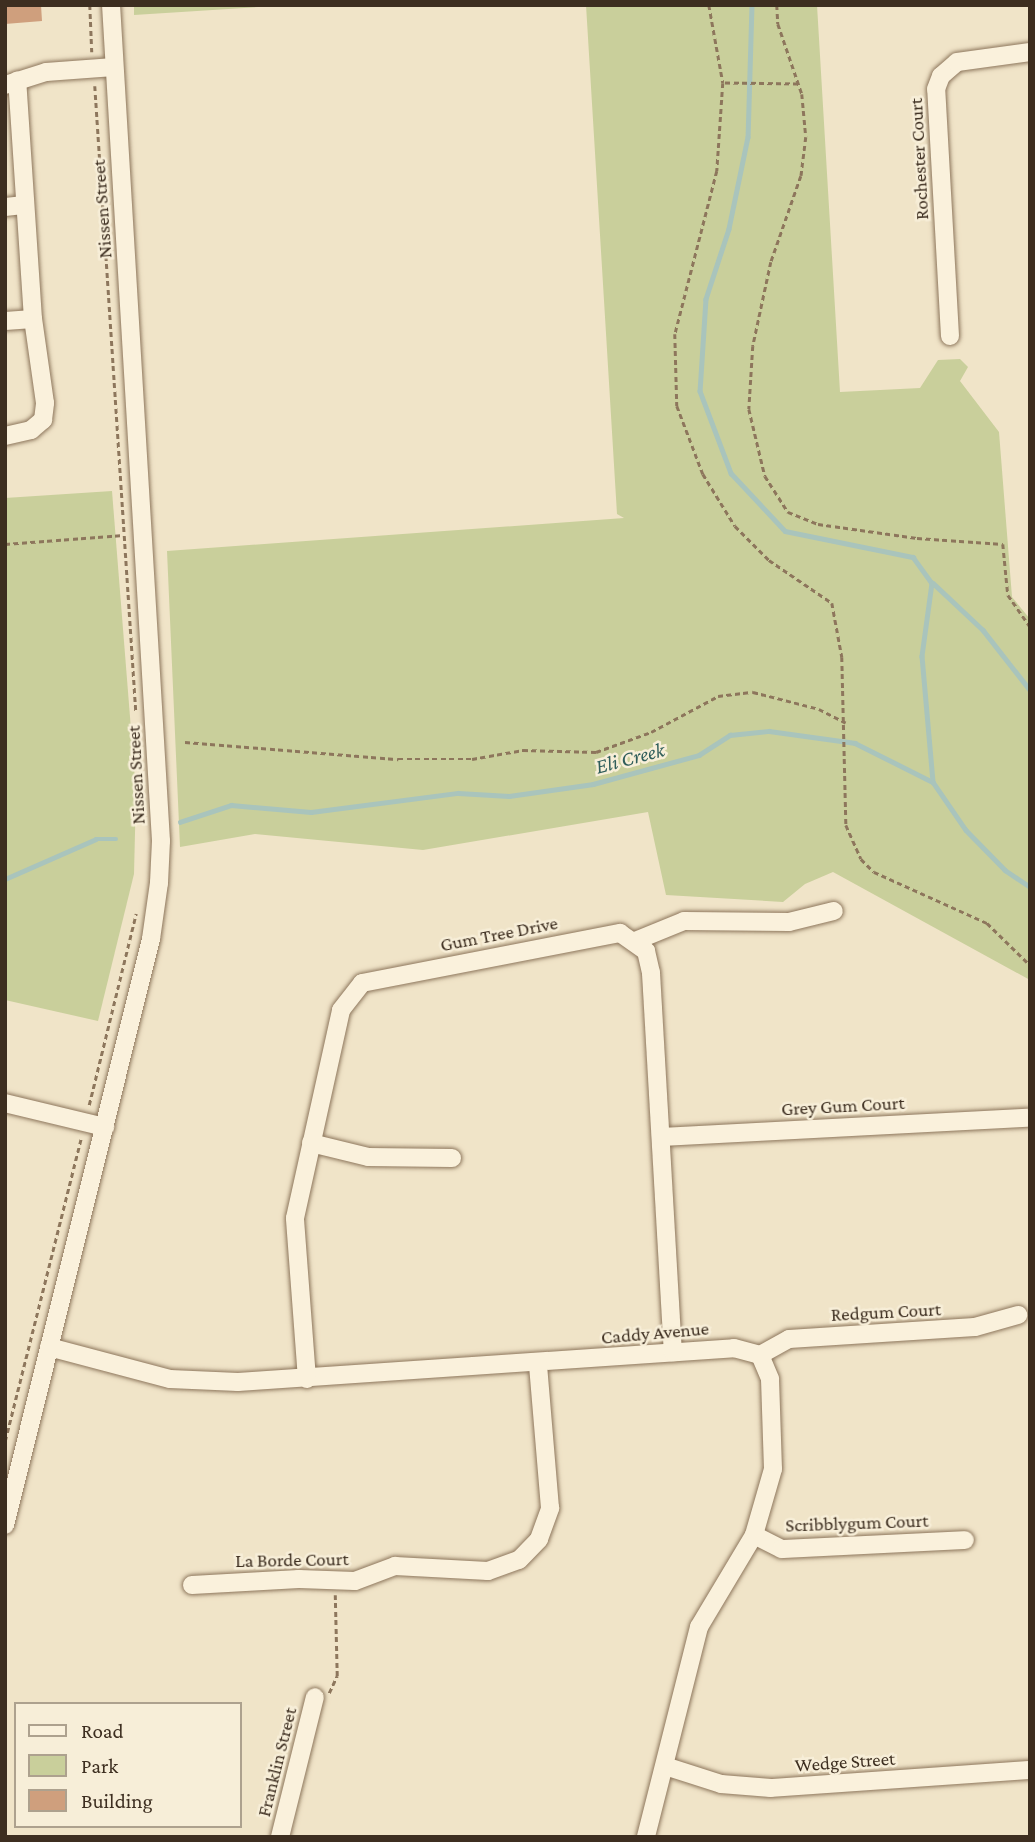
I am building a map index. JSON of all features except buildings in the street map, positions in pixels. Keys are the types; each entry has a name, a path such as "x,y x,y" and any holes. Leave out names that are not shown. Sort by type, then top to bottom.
{"street":[{"name":"Nissen Street","path":"5,1525 151,939 161,841 111,5"},
{"name":"Rochester Court","path":"950,336 936,89 942,76 957,62 1030,52"},
{"path":"5,436 31,430 43,420 25,205 11,83 46,72 114,67"},
{"path":"5,207 25,205"},
{"path":"5,321 33,319"},
{"path":"673,1352 651,973 646,951 635,941 684,921 789,922 834,911"},
{"name":"Gum Tree Drive","path":"307,1379 295,1218 341,1010 362,983 620,933 635,941"},
{"path":"5,1102 105,1127"},
{"name":"Grey Gum Court","path":"661,1136 1028,1118"},
{"path":"311,1143 368,1157 452,1158"},
{"name":"Redgum Court","path":"760,1355 789,1339 975,1328 1018,1315"},
{"name":"Caddy Avenue","path":"49,1347 170,1380 307,1379 734,1348 760,1355"},
{"path":"646,1837 699,1627 754,1535 773,1469 770,1379 760,1355"},
{"name":"La Borde Court","path":"192,1585 355,1581 395,1566 488,1571 519,1560 539,1539 550,1508 538,1364"},
{"name":"Scribblygum Court","path":"754,1535 782,1549 965,1540"},
{"name":"Franklin Street","path":"280,1837 316,1697"},
{"name":"Wedge Street","path":"666,1766 721,1784 771,1788 1030,1770"}],"path":[{"path":"90,5 138,715"},
{"path":"709,5 723,83 717,171 675,334 677,406 703,474 735,526 769,561 832,603 842,657 846,723 846,825 861,859 874,872 987,923 1030,965"},
{"path":"777,5 798,84 806,138 801,176 771,262 753,346 750,425 765,477 788,512 818,524 918,538 1003,544 1008,595 1030,626"},
{"path":"723,83 798,84"},
{"path":"5,544 124,536"},
{"path":"185,742 398,759 472,759 523,750 596,752 651,732 718,696 753,692 819,709 846,723"},
{"path":"5,1441 140,904"},
{"path":"316,1697 333,1692 337,1676 334,1580"}],"green space":[{"path":"134,5 290,5 134,15"},
{"path":"586,5 817,5 840,392 920,388 938,360 960,359 968,367 960,381 999,432 1012,597 1030,619 1030,980 833,872 805,884 783,902 666,895 648,812 423,850 255,834 180,847 167,551 624,518 617,514"},
{"path":"112,491 136,792 134,874 98,1021 5,1000 5,498"}],"waterway":[{"path":"752,5 748,137 729,229 706,299 700,391 731,473 785,531 913,557 932,583 922,656 933,782"},
{"path":"933,583 983,630 1030,690"},
{"name":"Eli Creek","path":"180,822 231,805 311,812 458,793 509,796 593,784 699,755 730,735 769,731 855,743 933,782 966,830 1005,870 1030,887"},
{"name":"Eli Creek","path":"5,879 96,839 116,839"}]}
